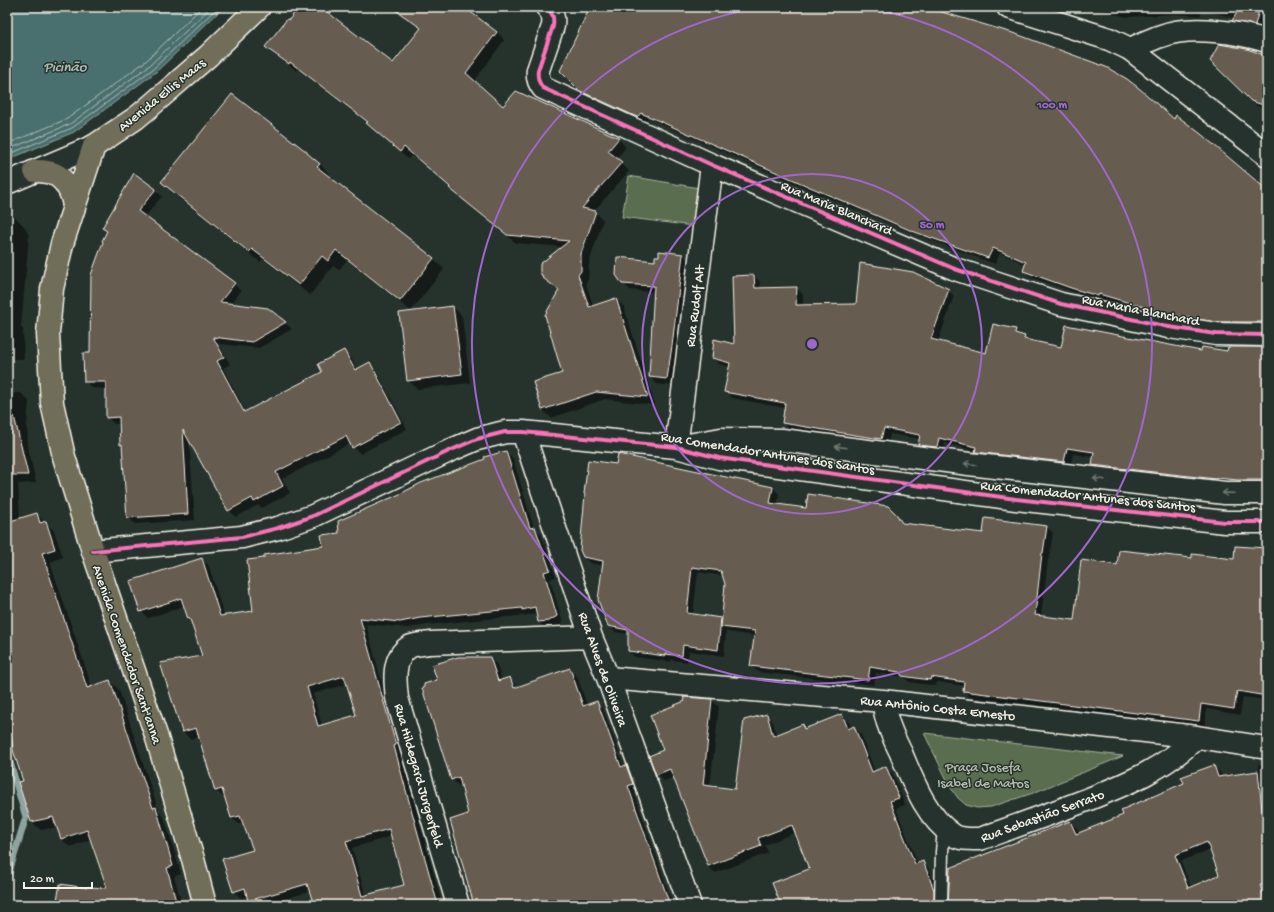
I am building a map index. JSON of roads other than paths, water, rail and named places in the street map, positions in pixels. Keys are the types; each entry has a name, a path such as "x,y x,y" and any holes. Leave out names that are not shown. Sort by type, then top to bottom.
{"main road":[{"name":"Avenida Ellis Maas","path":"94,146 136,118 148,108 208,56 258,7"},
{"name":"Avenida Comendador Sant'anna","path":"94,146 62,244 52,289 48,334 52,403 64,457 93,551 156,734 205,905"},
{"path":"35,171 48,172 62,179 74,200 74,208"}],"street":[{"name":"Rua Maria Blanchard","path":"547,7 553,16 554,21 538,70 537,77 543,88 712,166 955,269 1061,304 1169,327 1216,334 1267,335"},
{"path":"1008,7 1109,39 1130,49 1267,155"},
{"path":"1130,49 1162,36 1179,32 1202,30 1250,36 1267,41"},
{"name":"Avenida Ellis Maas","path":"7,183 94,146"},
{"name":"Rua Rudolf Alt","path":"676,447 712,166"},
{"name":"Rua Comendador Antunes dos Santos","path":"93,551 242,537 278,528 313,516 477,439 505,432 523,432 676,447 719,458 1016,499 1224,522 1267,522"},
{"name":"Rua Alves de Oliveira","path":"523,432 592,637 690,905"},
{"name":"Rua Comendador Antunes dos Santos","path":"676,447 721,439 782,440 969,464 1225,493 1267,493"},
{"name":"Rua Hildegard Jurgerfeld","path":"458,905 397,698 396,667 400,657 409,647 430,643 592,637"},
{"name":"Rua Antônio Costa Ernesto","path":"608,678 883,701 1197,737 1267,748"},
{"name":"Rua Sebastião Serrato","path":"883,701 891,731 926,803 944,827 954,835 961,838 980,839 1052,814 1146,774 1184,749 1197,737"}],"lane":[{"path":"941,905 944,827"}],"water":[{"name":"Picinão","path":"7,7 224,7 156,72 74,132 7,160"}],"waterway":[{"path":"7,752 26,817 7,878"}],"park label":[{"name":"Praça Josefa Isabel de Matos","path":"983,774"}]}
